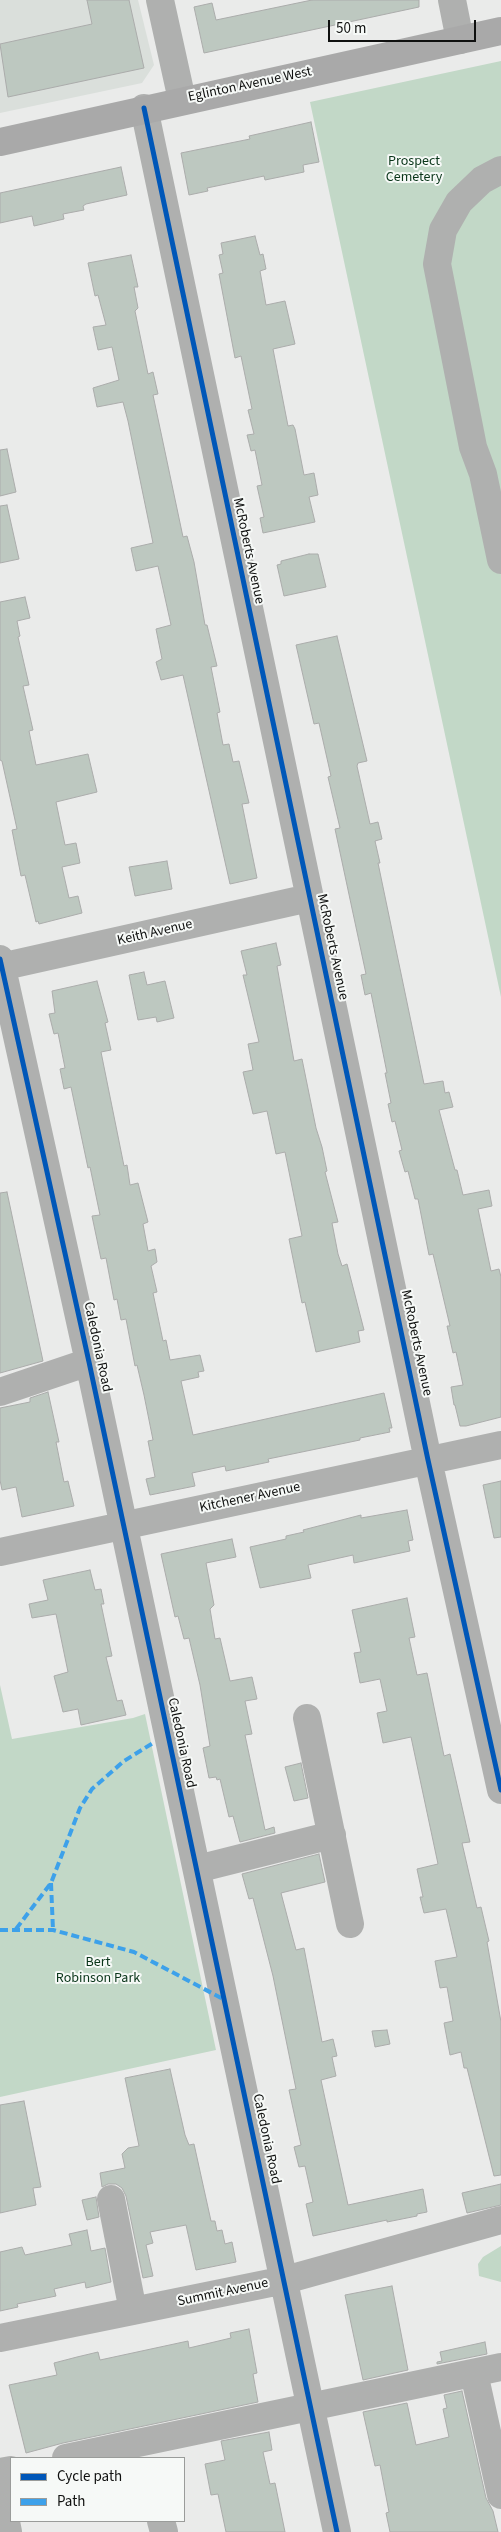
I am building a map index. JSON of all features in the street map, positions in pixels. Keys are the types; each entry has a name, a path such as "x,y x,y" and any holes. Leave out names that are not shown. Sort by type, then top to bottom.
{"main road":[{"name":"Eglinton Avenue West","path":"0,142 144,108 501,31"}],"street":[{"path":"160,0 182,100"},
{"path":"452,0 460,40"},
{"name":"McRoberts Avenue","path":"144,108 428,1460 501,1790"},
{"path":"501,170 482,180 459,202 443,230 437,264 473,447 483,474 501,560"},
{"name":"Keith Avenue","path":"1,965 309,898"},
{"name":"Caledonia Road","path":"1,965 89,1362 337,2532"},
{"path":"0,1392 89,1362"},
{"path":"0,1379 28,1375 37,1379"},
{"name":"Kitchener Avenue","path":"0,1552 501,1445"},
{"path":"307,1718 350,1924"},
{"path":"197,1869 332,1835"},
{"path":"111,2199 133,2311"},
{"name":"Summit Avenue","path":"0,2338 285,2280 501,2220"},
{"path":"76,2457 146,2450 310,2407 501,2368"},
{"path":"474,2373 501,2495"},
{"path":"0,2491 8,2532"}],"shaded area":[{"path":"0,0 138,0 154,65 142,83 0,113"}],"green space":[{"name":"Prospect Cemetery","path":"501,61 501,997 310,102"},
{"name":"Bert Robinson Park","path":"0,1685 12,1739 133,1718 145,1714 216,2050 0,2097"},
{"path":"501,2246 501,2282 479,2276 478,2264 483,2257"}],"building":[{"path":"87,0 129,0 144,68 8,97 0,44 92,24"},
{"path":"312,0 419,0 419,7 204,53 194,7 212,3 216,20"},
{"path":"311,122 319,162 303,165 304,172 265,180 264,176 207,188 208,191 189,195 181,153 250,139 249,136"},
{"path":"121,167 127,195 86,204 83,206 84,210 63,214 64,219 34,226 32,216 0,223 0,193"},
{"path":"255,236 260,255 263,254 266,269 260,271 266,305 285,301 295,344 273,349 288,426 293,425 295,429 304,475 314,473 318,495 309,497 315,522 263,533 260,518 264,517 257,486 262,485 255,450 251,451 247,435 254,434 248,410 252,409 241,356 235,358 219,274 223,273 219,255 223,254 221,243"},
{"path":"131,255 138,287 134,287 138,308 135,311 148,374 153,372 158,394 153,395 183,537 187,536 194,562 205,625 207,625 217,666 211,667 220,712 217,713 223,745 229,744 233,762 239,761 249,803 242,804 257,878 230,884 183,675 161,680 156,662 162,659 156,629 171,625 158,566 136,571 131,548 153,543 123,402 97,407 93,388 119,380 112,347 98,350 93,327 106,325 98,295 95,296 88,263"},
{"path":"7,449 16,492 0,496 0,450"},
{"path":"7,505 19,559 0,563 0,506"},
{"path":"309,554 318,554 326,587 284,596 277,565 281,564 281,561"},
{"path":"25,597 30,618 17,621 20,636 18,637 29,685 23,686 33,730 29,731 36,765 88,754 97,792 56,802 65,845 76,843 80,863 62,867 69,898 78,896 82,913 39,924 38,921 36,922 25,875 21,876 12,830 17,829 2,761 0,760 0,602"},
{"path":"337,636 367,761 358,763 357,766 370,824 378,822 382,839 375,841 380,863 378,863 424,1084 443,1081 445,1093 449,1092 453,1107 439,1110 463,1195 489,1190 492,1206 478,1209 491,1271 499,1269 501,1277 501,1417 466,1426 460,1426 454,1405 451,1387 463,1385 456,1352 453,1353 447,1326 450,1326 433,1254 429,1255 418,1199 415,1199 408,1171 405,1172 399,1151 402,1150 395,1121 392,1122 388,1104 391,1103 385,1073 387,1073 371,993 365,995 361,975 366,974 335,829 340,828 328,777 331,776 319,723 314,724 296,645"},
{"path":"167,861 172,889 135,896 129,867"},
{"path":"276,943 281,965 277,966 294,1061 302,1059 327,1171 325,1172 338,1222 332,1223 338,1254 342,1266 347,1264 364,1330 358,1331 360,1342 316,1352 305,1302 302,1303 289,1239 302,1236 285,1152 276,1154 267,1111 253,1114 243,1072 253,1070 248,1044 259,1042 243,975 247,975 241,951"},
{"path":"144,972 147,985 165,981 174,1018 157,1022 156,1017 138,1020 129,975"},
{"path":"97,981 108,1022 105,1023 111,1050 101,1052 124,1166 127,1165 130,1185 138,1183 148,1222 143,1224 148,1251 155,1249 157,1262 151,1266 157,1292 153,1293 163,1341 166,1340 170,1360 200,1355 204,1371 198,1372 199,1377 181,1381 193,1435 384,1393 392,1428 389,1428 390,1432 268,1459 269,1462 226,1471 225,1466 192,1473 195,1486 150,1495 146,1479 155,1477 148,1441 153,1440 144,1395 137,1365 135,1366 126,1319 121,1320 117,1299 114,1300 106,1258 101,1259 92,1216 100,1215 90,1167 88,1168 71,1087 64,1089 60,1069 65,1068 58,1033 54,1034 49,1014 55,1013 52,991"},
{"path":"7,1192 43,1361 0,1373 0,1193"},
{"path":"48,1392 59,1442 56,1442 64,1482 68,1481 74,1506 22,1517 16,1487 2,1490 0,1480 0,1408 30,1402 30,1398"},
{"path":"501,1481 501,1537 494,1538 483,1485"},
{"path":"407,1510 413,1540 408,1541 410,1551 354,1563 353,1555 308,1565 311,1578 260,1588 250,1547 286,1539 286,1536 304,1532 303,1530 361,1515 361,1518"},
{"path":"232,1539 236,1557 206,1563 214,1605 210,1609 215,1639 220,1638 230,1681 252,1677 257,1699 245,1701 252,1734 245,1735 265,1830 274,1827 275,1833 240,1842 233,1816 229,1817 220,1779 217,1780 216,1777 209,1778 203,1748 210,1746 200,1685 189,1638 184,1639 178,1616 175,1617 161,1554"},
{"path":"90,1570 95,1590 101,1589 104,1604 101,1604 112,1656 106,1657 117,1701 122,1700 126,1715 81,1725 78,1709 63,1712 54,1676 68,1672 56,1614 32,1618 29,1604 48,1600 43,1580"},
{"path":"407,1598 415,1637 409,1638 417,1675 427,1673 444,1756 450,1754 470,1842 462,1843 477,1908 481,1907 489,1941 487,1942 501,2022 501,2175 494,2176 467,2068 464,2068 461,2052 450,2055 444,2023 453,2021 447,1987 440,1988 435,1961 457,1957 446,1909 424,1913 420,1897 423,1897 417,1869 438,1864 411,1737 383,1743 377,1713 387,1711 380,1679 360,1683 354,1653 361,1652 352,1610"},
{"path":"301,1763 308,1798 294,1801 285,1767"},
{"path":"319,1854 325,1882 281,1893 296,1950 304,1948 322,2042 333,2039 337,2056 332,2057 336,2076 321,2080 348,2205 423,2189 427,2212 417,2214 417,2216 387,2222 387,2220 313,2236 306,2204 313,2202 305,2166 299,2167 294,2147 301,2145 289,2090 296,2089 273,1976 253,1898 249,1899 242,1874"},
{"path":"387,2030 390,2044 375,2047 372,2031"},
{"path":"170,2069 185,2135 189,2145 194,2144 211,2221 215,2221 217,2231 222,2230 225,2244 232,2242 236,2262 196,2270 186,2225 150,2232 153,2243 146,2245 153,2276 143,2278 126,2196 122,2188 116,2184 108,2184 102,2187 100,2173 125,2168 122,2154 128,2148 139,2146 125,2078"},
{"path":"24,2101 41,2187 33,2188 36,2205 0,2213 0,2105"},
{"path":"501,2184 501,2205 467,2213 462,2193"},
{"path":"96,2197 99,2217 87,2220 82,2200"},
{"path":"87,2230 91,2251 105,2248 111,2282 86,2288 85,2282 54,2289 56,2296 17,2304 18,2307 0,2311 0,2252 22,2247 25,2255 72,2245 69,2234"},
{"path":"392,2286 408,2370 363,2380 345,2295"},
{"path":"249,2329 257,2373 253,2374 258,2402 63,2443 26,2453 9,2385 57,2375 54,2363 98,2352 100,2360 188,2341 189,2348 231,2338 230,2333"},
{"path":"485,2342 487,2354 437,2364 437,2362 442,2361 440,2352"},
{"path":"462,2391 486,2498 493,2511 498,2532 390,2532 386,2513 389,2512 380,2465 375,2466 363,2412 407,2403 416,2445 449,2437 443,2409 447,2408 444,2395"},
{"path":"269,2432 272,2450 263,2452 270,2484 275,2483 285,2532 226,2532 218,2494 211,2495 205,2464 225,2460 221,2441"}],"marked path":[{"path":"16,1929 51,1883 80,1808 92,1789 124,1761 153,1743"},
{"path":"51,1883 53,1930"},
{"path":"0,1930 53,1930 134,1952 225,2000"}],"cycle path":[{"path":"144,108 428,1460 501,1790"},
{"path":"0,959 89,1362 337,2532"}]}
